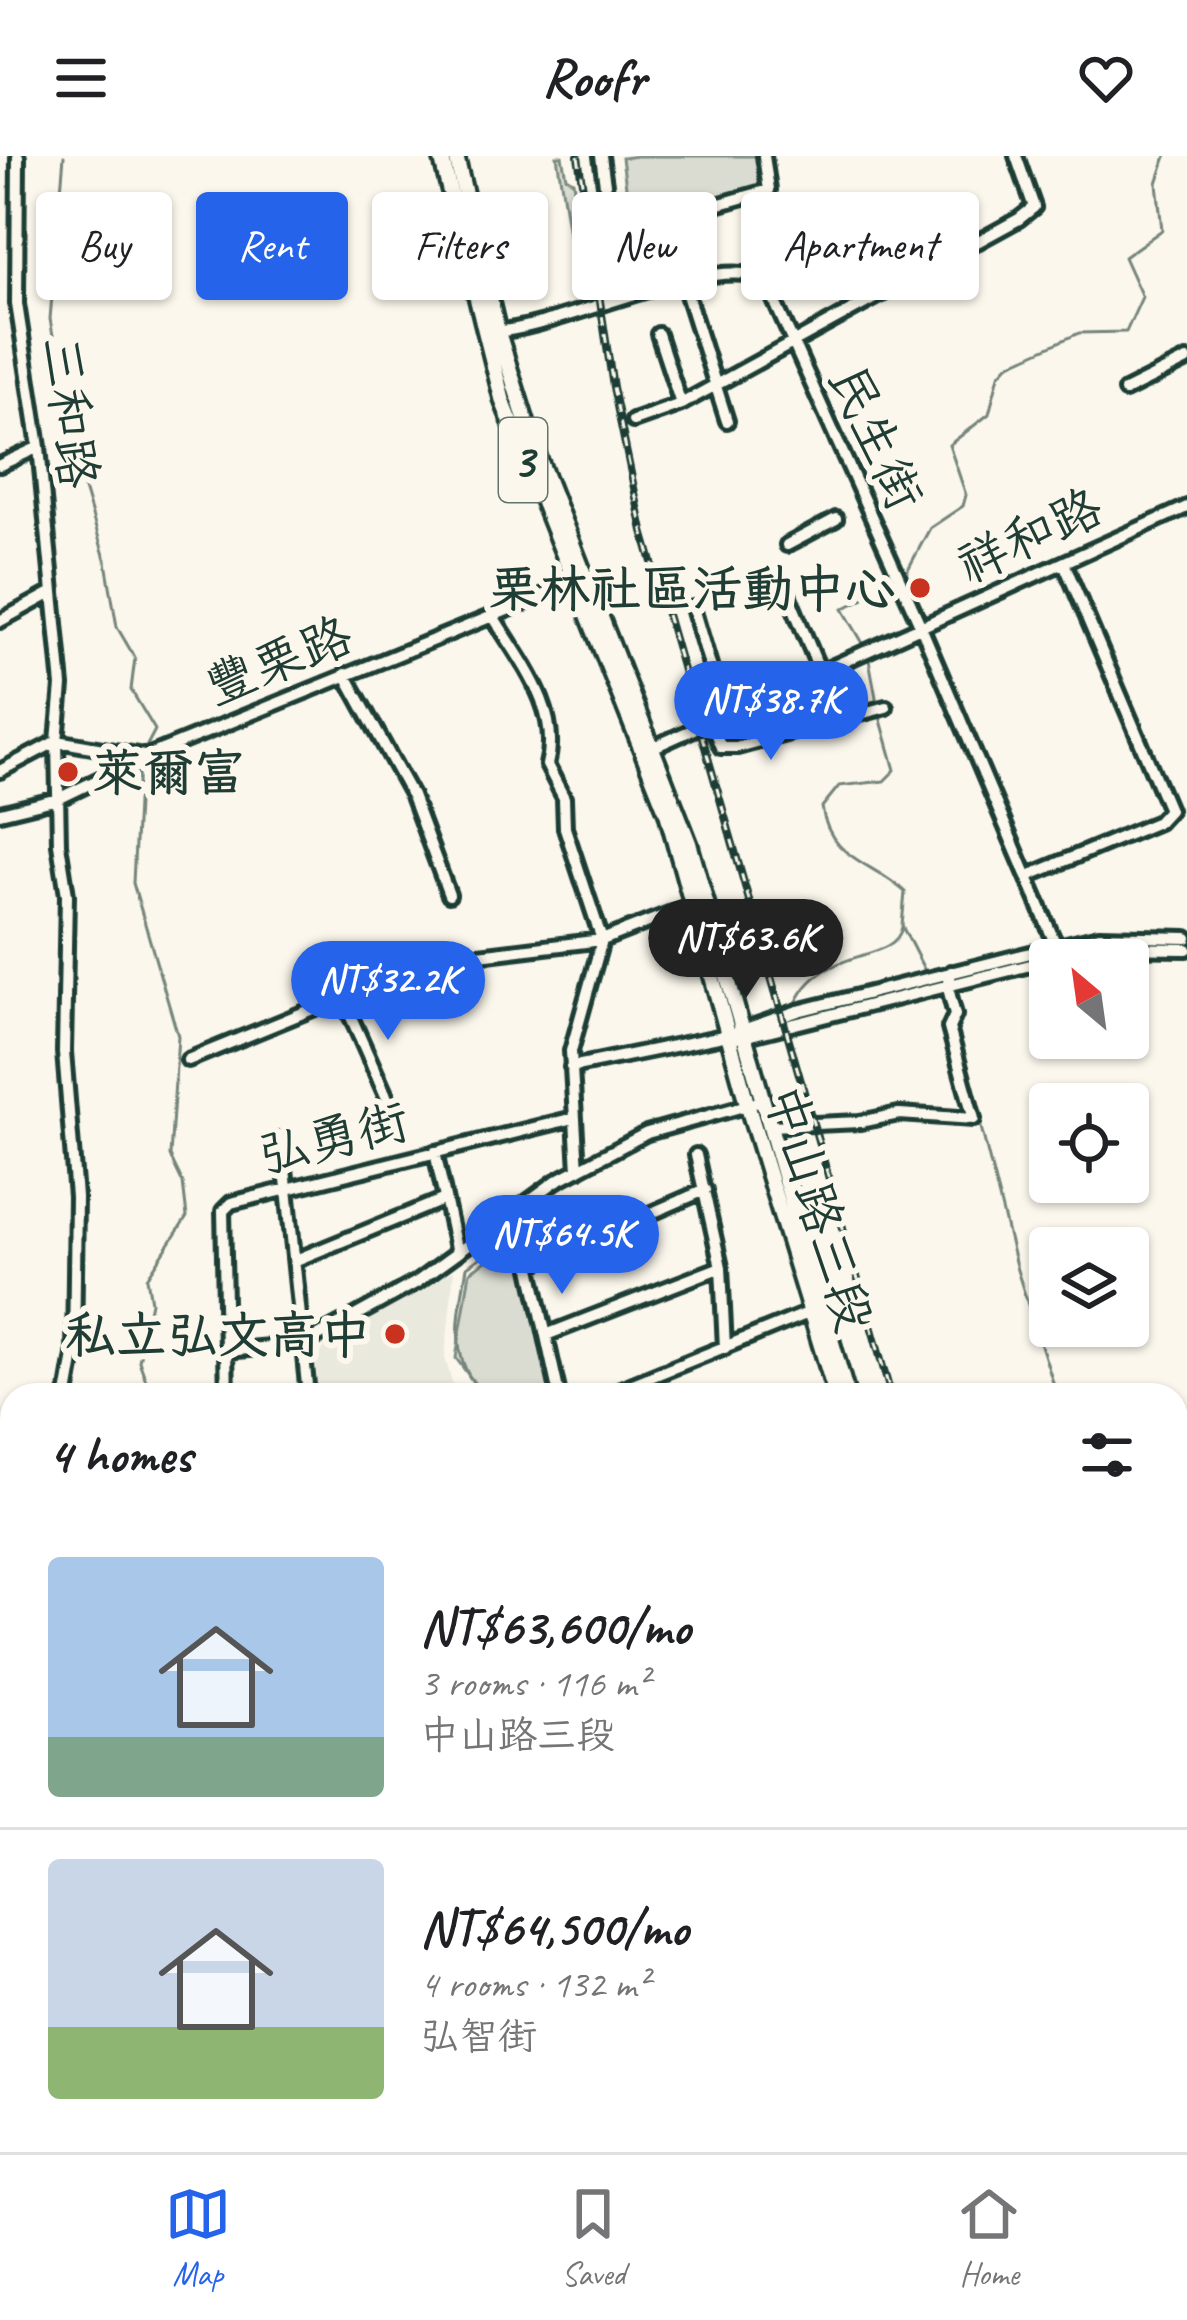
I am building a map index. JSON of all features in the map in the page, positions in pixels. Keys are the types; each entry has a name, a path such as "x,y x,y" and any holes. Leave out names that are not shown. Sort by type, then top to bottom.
{"main road":[{"name":"中山路三段","path":"442,156 492,332 579,582 649,749 699,903 816,1309 843,1383"},
{"name":"中山路三段","path":"456,156 492,332"},
{"name":"中山路三段","path":"755,1104 770,1126 833,1383"}],"street":[{"name":"三和路","path":"17,156 17,304 39,447 62,686 57,741 68,895 64,1052 76,1197 74,1354 69,1383"},
{"path":"601,156 606,192"},
{"path":"717,205 770,190 764,156"},
{"path":"634,421 681,404 793,346 1034,207 1016,156"},
{"name":"民生街","path":"717,277 741,273 760,278 898,574 1028,876 1049,939"},
{"name":"民生街","path":"492,332 613,300"},
{"path":"688,300 727,422"},
{"path":"658,334 681,404"},
{"path":"1125,391 1187,360"},
{"path":"0,464 39,447"},
{"name":"祥和路","path":"649,749 1187,507"},
{"path":"787,545 836,519"},
{"path":"1028,876 1158,822 1169,810 1064,563"},
{"name":"豐栗路","path":"0,813 58,799 145,757 344,674 579,582"},
{"path":"783,582 819,669"},
{"path":"0,621 52,592"},
{"path":"693,608 724,712"},
{"path":"493,616 538,690 554,736 547,765 564,798 566,827 602,940 571,1051 578,1169"},
{"path":"344,674 412,796 449,895"},
{"path":"710,720 721,747 737,747 876,708"},
{"path":"0,771 57,741 145,757"},
{"path":"188,1060 430,961 602,940 699,903"},
{"path":"1092,939 1187,938"},
{"path":"1149,949 1187,949"},
{"path":"736,1034 792,1012 951,972 1029,960"},
{"path":"572,1067 937,991 1029,964"},
{"path":"937,991 951,972"},
{"path":"770,1126 860,1122 899,1114 974,1119 953,1020 937,991"},
{"path":"343,999 391,1107"},
{"path":"226,1352 304,1344 417,1282 578,1169 647,1133 755,1104"},
{"name":"弘勇街","path":"227,1383 223,1211 230,1203 574,1118"},
{"path":"282,1139 307,1383"},
{"path":"435,1152 457,1253"},
{"path":"696,1155 721,1267 725,1348"},
{"path":"531,1265 705,1190"},
{"path":"296,1260 445,1199"},
{"path":"518,1209 557,1383"},
{"path":"546,1335 721,1267"},
{"path":"636,1383 816,1309"}],"shaded area":[{"path":"557,156 562,156 566,177 573,181 572,254"},
{"path":"764,156 776,190 741,192 741,198 717,203 717,192 627,192 622,158"},
{"path":"517,1240 550,1383 474,1383 456,1358 470,1272"},
{"name":"私立弘文高中","path":"454,1270 445,1358 452,1383 317,1383 316,1360 328,1342"}],"waterway":[{"path":"64,156 50,319 76,462 106,562 117,627 135,658 131,690 155,730 145,749"},
{"path":"905,575 930,528 963,506 966,495 949,445 989,414 999,375 1008,365 1079,333 1126,332 1142,297 1124,257 1162,230 1157,183 1166,156"},
{"path":"864,645 843,609 898,581"},
{"path":"868,654 877,703"},
{"path":"879,713 895,770 884,781 839,786 822,807 826,824 842,849 905,892 902,926 927,975"},
{"path":"139,763 133,883 178,1036 170,1156 183,1183 187,1217 147,1278 151,1302 139,1361 147,1383"},
{"path":"794,1008 805,987 820,973 885,947 902,927"},
{"path":"955,1024 1017,1270 1053,1383"},
{"path":"474,1383 464,1366 458,1335 467,1267 502,1242"}],"railway":[{"path":"578,156 613,387 643,531 888,1383"}],"place":[{"name":"栗林社區活動中心","path":"920,588"},
{"name":"萊爾富","path":"68,772"},
{"name":"私立弘文高中","path":"395,1334"}]}
